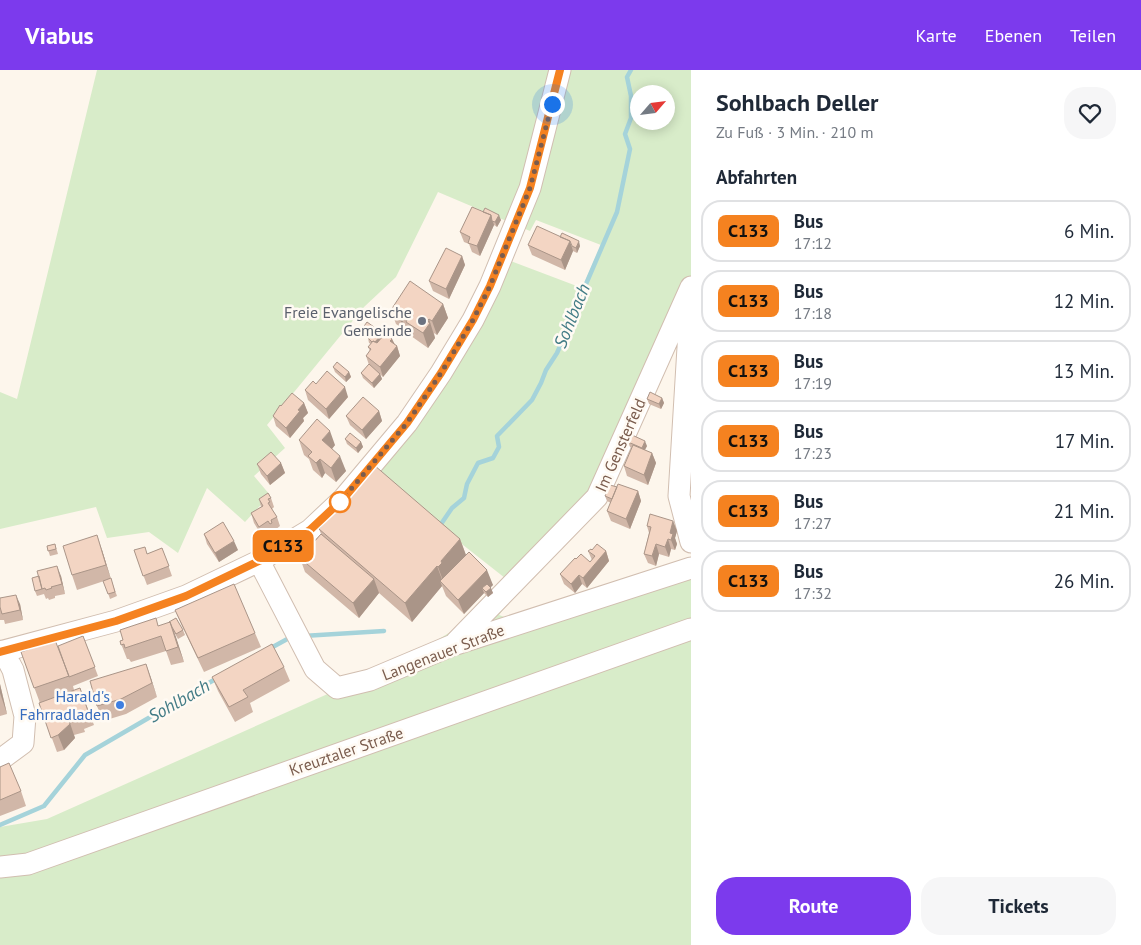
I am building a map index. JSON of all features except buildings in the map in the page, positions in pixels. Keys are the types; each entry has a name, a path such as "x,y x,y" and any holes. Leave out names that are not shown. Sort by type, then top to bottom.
{"street":[{"path":"4,757 23,743 24,716 13,670 1,651 116,621 186,596 259,561 310,530 344,498 407,423 441,373 473,320 490,286 530,188 560,70"},
{"name":"Im Gensterfeld","path":"453,645 597,497 691,287"},
{"path":"691,295 679,496 691,542"},
{"name":"Langenauer Straße","path":"259,561 315,669 337,688 370,680 453,645 691,568"},
{"name":"Kreuztaler Straße","path":"0,867 28,864 691,629"}],"green space":[{"path":"97,70 691,70 691,297 592,493 499,615 516,621 691,568 691,945 0,945 0,827 47,819 404,660 467,622 505,578 378,478 495,255 582,288 601,245 536,220 530,231 438,192 396,277 364,307 267,425 285,448 254,476 270,495 245,522 207,488 178,553 149,532 107,538 96,507 0,529 0,392 17,399"}],"waterway":[{"name":"Sohlbach","path":"439,527 452,508 464,498 467,484 478,463 493,458 499,447 497,436 532,400 546,370 557,353 568,328 567,321 583,291 617,212 630,149 625,134 631,118 631,96 627,77 631,70"},
{"name":"Sohlbach","path":"303,636 384,631"},
{"name":"Sohlbach","path":"269,649 291,637"},
{"name":"Sohlbach","path":"0,825 44,806 85,755 219,677"}],"bus line":[{"name":"C133","path":"0,652 116,621 186,596 259,561 310,530 344,498 407,423 441,373 473,320 490,286 530,188 560,70"}],"place":[{"name":"Freie Evangelische Gemeinde","path":"422,321"},
{"name":"Harald's Fahrradladen","path":"120,705"}],"route":[{"path":"340,502 407,423 441,373 473,320 490,286 530,188 552,104"}]}
